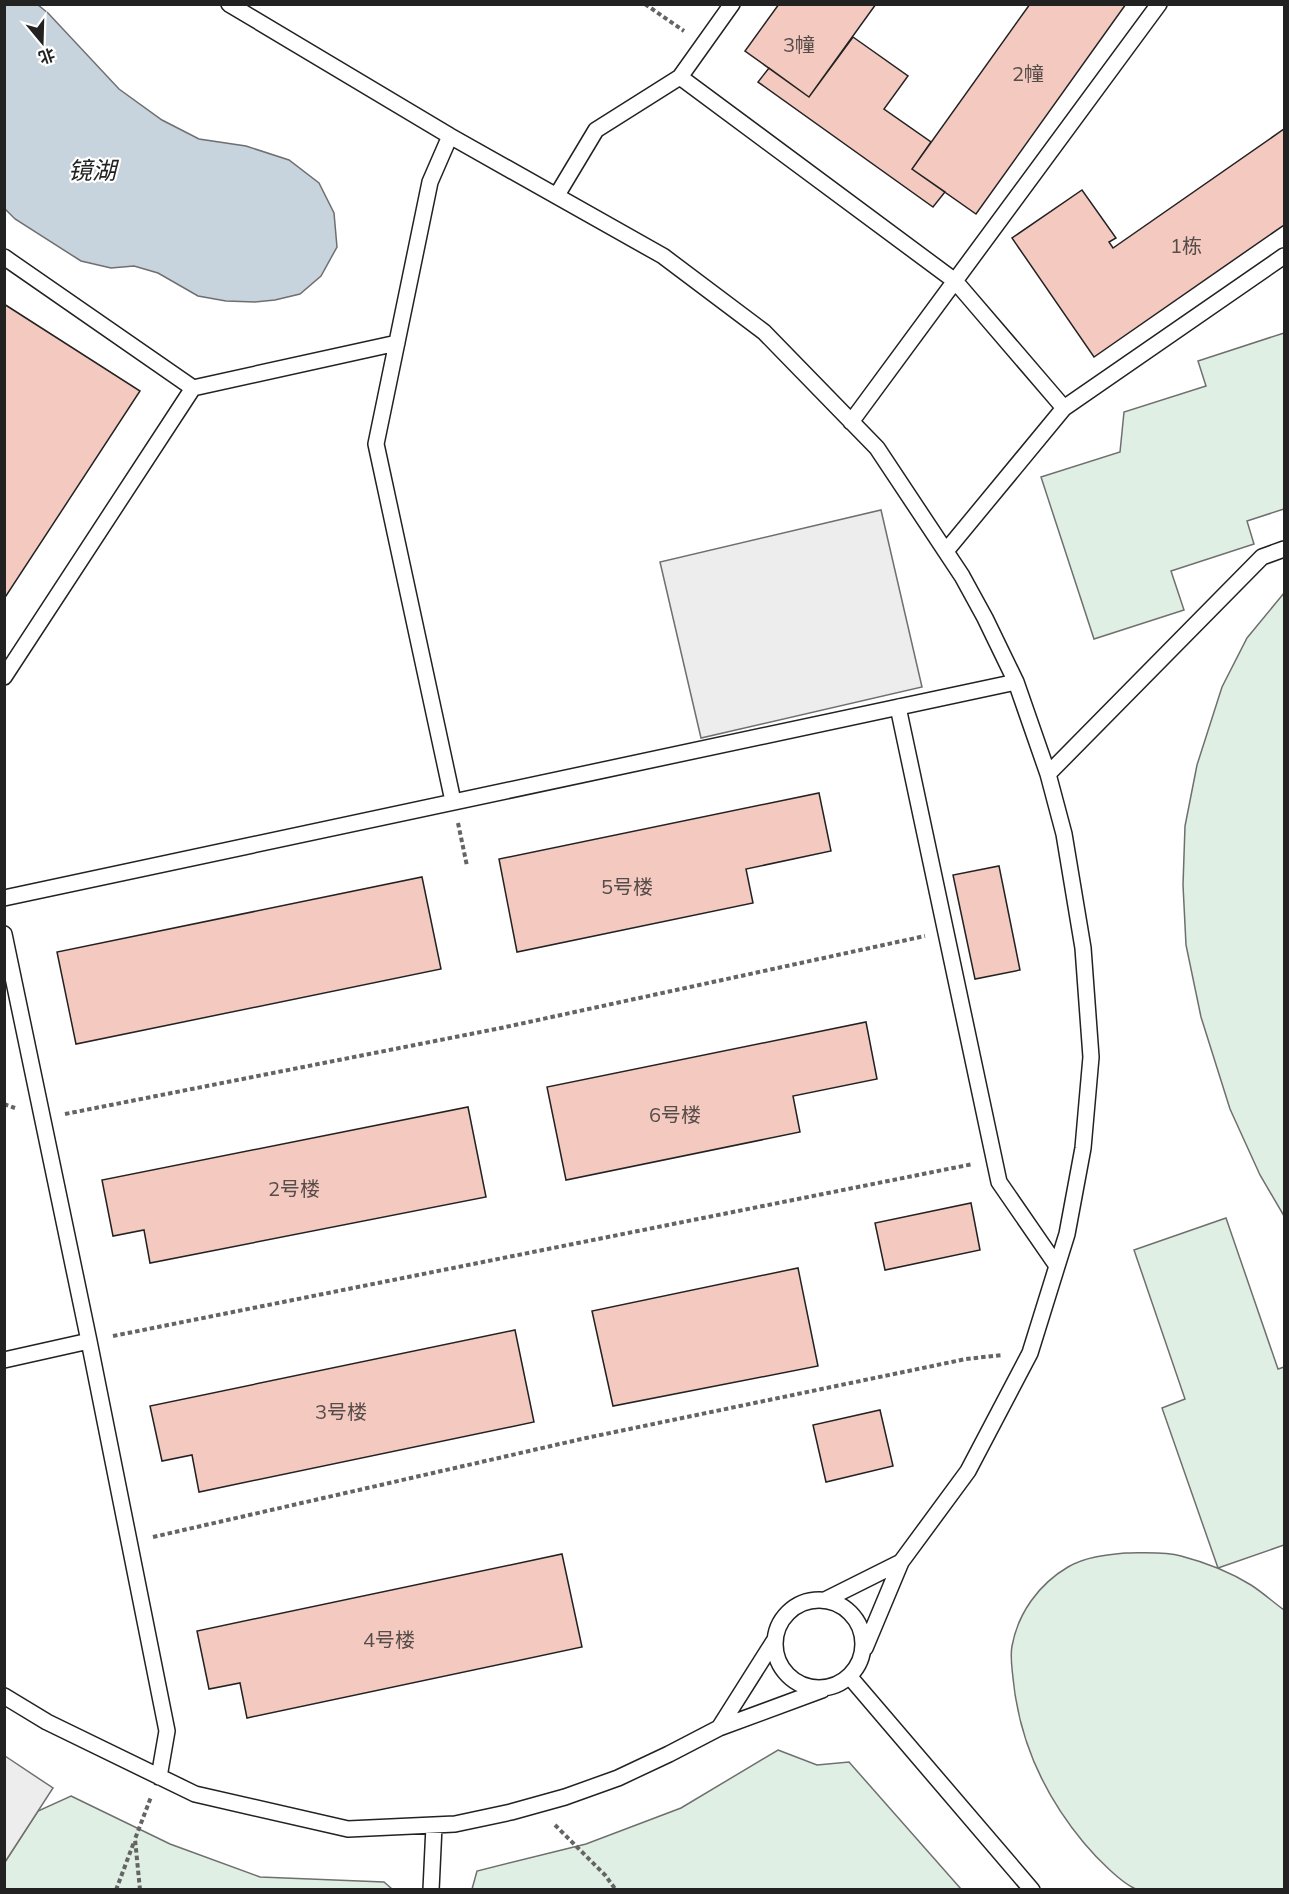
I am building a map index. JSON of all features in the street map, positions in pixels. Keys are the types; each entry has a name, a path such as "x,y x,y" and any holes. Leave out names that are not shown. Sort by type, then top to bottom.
{"lane":[{"path":"4,1696 47,1722 195,1794 348,1829 455,1824 565,1797 618,1778 719,1728 848,1675 901,1562 968,1471 1030,1353 1067,1234 1083,1148 1091,1057 1083,948 1064,834 1048,774 1016,682 985,618 962,576 877,448 764,332 663,256 450,136 230,4"},
{"path":"557,195 596,130 680,77 732,4"},
{"path":"851,422 1159,4"},
{"path":"680,77 955,281 1064,408"},
{"path":"450,136 430,182 376,444 453,801"},
{"path":"946,551 1064,408 1284,256"},
{"path":"4,257 194,388"},
{"path":"4,677 194,388 397,343"},
{"path":"1048,774 1262,557 1284,549"},
{"path":"4,898 1016,682"},
{"path":"898,706 999,1182 1057,1266"},
{"path":"4,934 167,1731 159,1777"},
{"path":"4,1360 89,1341"},
{"path":"825,1600 901,1562"},
{"path":"719,1728 774,1641 778,1626 786,1614 797,1605 811,1600 825,1600 838,1604 850,1612 863,1637 862,1651 848,1675 822,1688 807,1687 793,1680 782,1669 775,1655 774,1641"},
{"path":"848,1675 1032,1890"},
{"path":"431,1890 434,1826"}],"path":[{"path":"645,4 704,44"},
{"path":"453,801 467,866"},
{"path":"4,1104 43,1118 501,1028 946,931"},
{"path":"89,1341 994,1160"},
{"path":"130,1543 632,1428 966,1359 1030,1353"},
{"path":"116,1890 159,1777"},
{"path":"536,1805 605,1875 616,1890"},
{"path":"135,1839 140,1890"}],"green space":[{"path":"1284,333 1284,509 1247,521 1254,544 1171,571 1184,610 1094,639 1041,477 1120,452 1124,412 1206,386 1198,361"},
{"path":"1284,593 1284,1216 1260,1175 1230,1109 1201,1017 1186,945 1183,885 1185,826 1197,765 1222,687 1247,638"},
{"path":"1226,1218 1278,1369 1284,1367 1284,1545 1218,1568 1162,1408 1185,1399 1134,1250"},
{"path":"1125,1553 1167,1553 1208,1564 1251,1585 1284,1610 1284,1889 1148,1891 1132,1887 1109,1870 1084,1843 1057,1806 1036,1766 1021,1723 1011,1662 1011,1650 1019,1622 1031,1600 1039,1591 1068,1567 1088,1559"},
{"path":"778,1750 817,1765 849,1762 961,1889 472,1889 477,1871 586,1844 681,1808"},
{"path":"71,1796 170,1844 260,1877 384,1882 392,1889 5,1889 5,1862 38,1811"}],"shaded area":[{"path":"881,510 922,687 701,738 660,562"},
{"path":"5,1756 53,1788 5,1862"}],"water":[{"name":"镜湖","path":"5,4 38,5 119,89 162,120 199,139 246,146 289,160 319,183 334,213 337,247 321,276 300,294 275,300 226,301 198,296 158,273 134,266 111,268 81,261 15,219 5,209"}],"building":[{"path":"779,4 876,4 809,97 745,51"},
{"path":"1030,4 1126,4 976,214 912,169"},
{"path":"853,37 908,76 884,109 931,142 912,169 945,192 933,207 758,82 769,68 809,97"},
{"path":"1284,129 1284,225 1094,357 1012,238 1082,190 1116,238 1109,242 1113,248"},
{"path":"4,304 140,391 4,599"},
{"path":"819,793 831,851 746,869 753,903 517,952 499,859"},
{"path":"999,866 1020,970 975,979 953,875"},
{"path":"422,877 441,969 76,1044 57,952"},
{"path":"866,1022 877,1079 793,1096 800,1132 566,1180 547,1087"},
{"path":"468,1107 486,1197 150,1263 144,1230 113,1236 102,1180"},
{"path":"971,1203 980,1250 885,1270 875,1223"},
{"path":"798,1268 818,1366 613,1406 592,1311"},
{"path":"515,1330 534,1422 199,1492 192,1455 162,1461 150,1406"},
{"path":"880,1410 893,1466 826,1482 813,1425"},
{"path":"562,1554 582,1647 247,1718 240,1683 209,1689 197,1631"}]}
